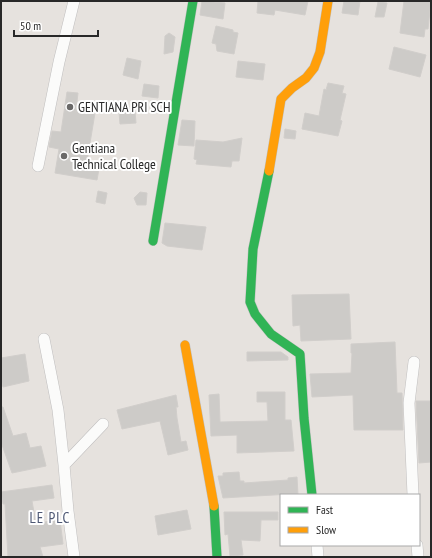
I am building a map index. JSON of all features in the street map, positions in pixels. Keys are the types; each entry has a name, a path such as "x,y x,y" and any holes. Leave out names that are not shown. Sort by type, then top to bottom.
{"street":[{"path":"38,166 59,62 74,1"},
{"path":"153,241 193,1"},
{"path":"312,494 300,354 271,334 255,314 250,302 253,249 272,160 281,99 292,88 306,78 314,68 320,52 328,1"},
{"path":"44,339 58,410 74,557"},
{"path":"185,344 214,501 217,557"},
{"path":"413,494 409,404 414,362"},
{"path":"64,465 103,424"},
{"path":"317,546 318,557"},
{"path":"417,546 418,557"}],"building":[{"path":"202,1 225,3 223,19 200,15"},
{"path":"258,1 308,1 305,15 275,10 274,15 257,13"},
{"path":"344,1 360,1 358,15 342,13"},
{"path":"404,1 431,1 428,29 425,29 424,37 400,33"},
{"path":"378,2 387,3 384,17 375,17"},
{"path":"216,26 233,30 233,32 238,33 234,54 217,51 216,44 212,43"},
{"path":"169,33 175,37 173,52 164,54 165,36"},
{"path":"394,47 426,55 420,77 389,69"},
{"path":"127,58 141,61 138,79 123,75"},
{"path":"238,61 265,64 263,80 236,77"},
{"path":"328,83 344,86 342,93 346,94 338,136 302,129 305,113 319,116 324,89 326,90"},
{"path":"144,84 159,86 158,98 142,96"},
{"path":"67,92 78,93 76,110 95,113 86,167 99,169 97,180 55,173 59,149 49,147 52,131 61,132"},
{"path":"135,111 136,123 120,124 119,112"},
{"path":"182,120 195,121 194,146 178,145"},
{"path":"285,129 296,131 295,139 284,138"},
{"path":"242,138 239,161 232,161 231,167 196,164 197,160 194,159 196,140 223,142"},
{"path":"98,191 107,193 105,204 96,202"},
{"path":"140,192 147,193 146,205 137,205 134,198"},
{"path":"165,223 206,227 202,250 167,246 162,243"},
{"path":"349,294 351,339 301,341 300,325 293,326 292,295"},
{"path":"395,342 397,393 402,393 403,430 354,430 353,395 312,397 310,374 351,373 351,344"},
{"path":"247,352 281,352 288,357 288,360 247,361"},
{"path":"25,354 29,381 3,387 1,379 1,358"},
{"path":"257,392 285,392 285,420 291,420 294,451 237,453 237,435 211,436 209,395 219,394 220,422 268,421 267,402 257,402"},
{"path":"176,395 178,407 176,407 177,418 181,442 186,441 188,450 168,455 160,421 122,429 117,410"},
{"path":"416,401 431,401 431,462 419,463"},
{"path":"1,407 3,407 13,436 26,433 30,448 41,446 46,466 12,473 1,442"},
{"path":"239,472 240,481 244,481 244,483 288,480 288,478 297,477 298,494 223,498 218,476 223,476 223,473"},
{"path":"52,485 54,498 32,501 36,523 60,520 63,544 40,547 43,557 8,557 5,504 3,504 1,492"},
{"path":"187,510 191,529 158,535 155,516"},
{"path":"224,512 278,512 278,520 261,520 260,541 241,540 243,555 230,556 228,534 225,535"}],"traffic: fast":[{"path":"153,241 193,1"},
{"path":"269,171 253,249 250,302 255,314 271,334 300,354 304,418 312,494"},
{"path":"214,506 217,557"}],"traffic: slow":[{"path":"269,171 281,99 292,88 306,78 314,68 320,52 328,1"},
{"path":"185,345 214,506"}],"place":[{"name":"GENTIANA PRI SCH","path":"70,107"},
{"name":"Gentiana Technical College","path":"64,156"}],"district":[{"name":"LE PLC","path":"50,517"}]}
